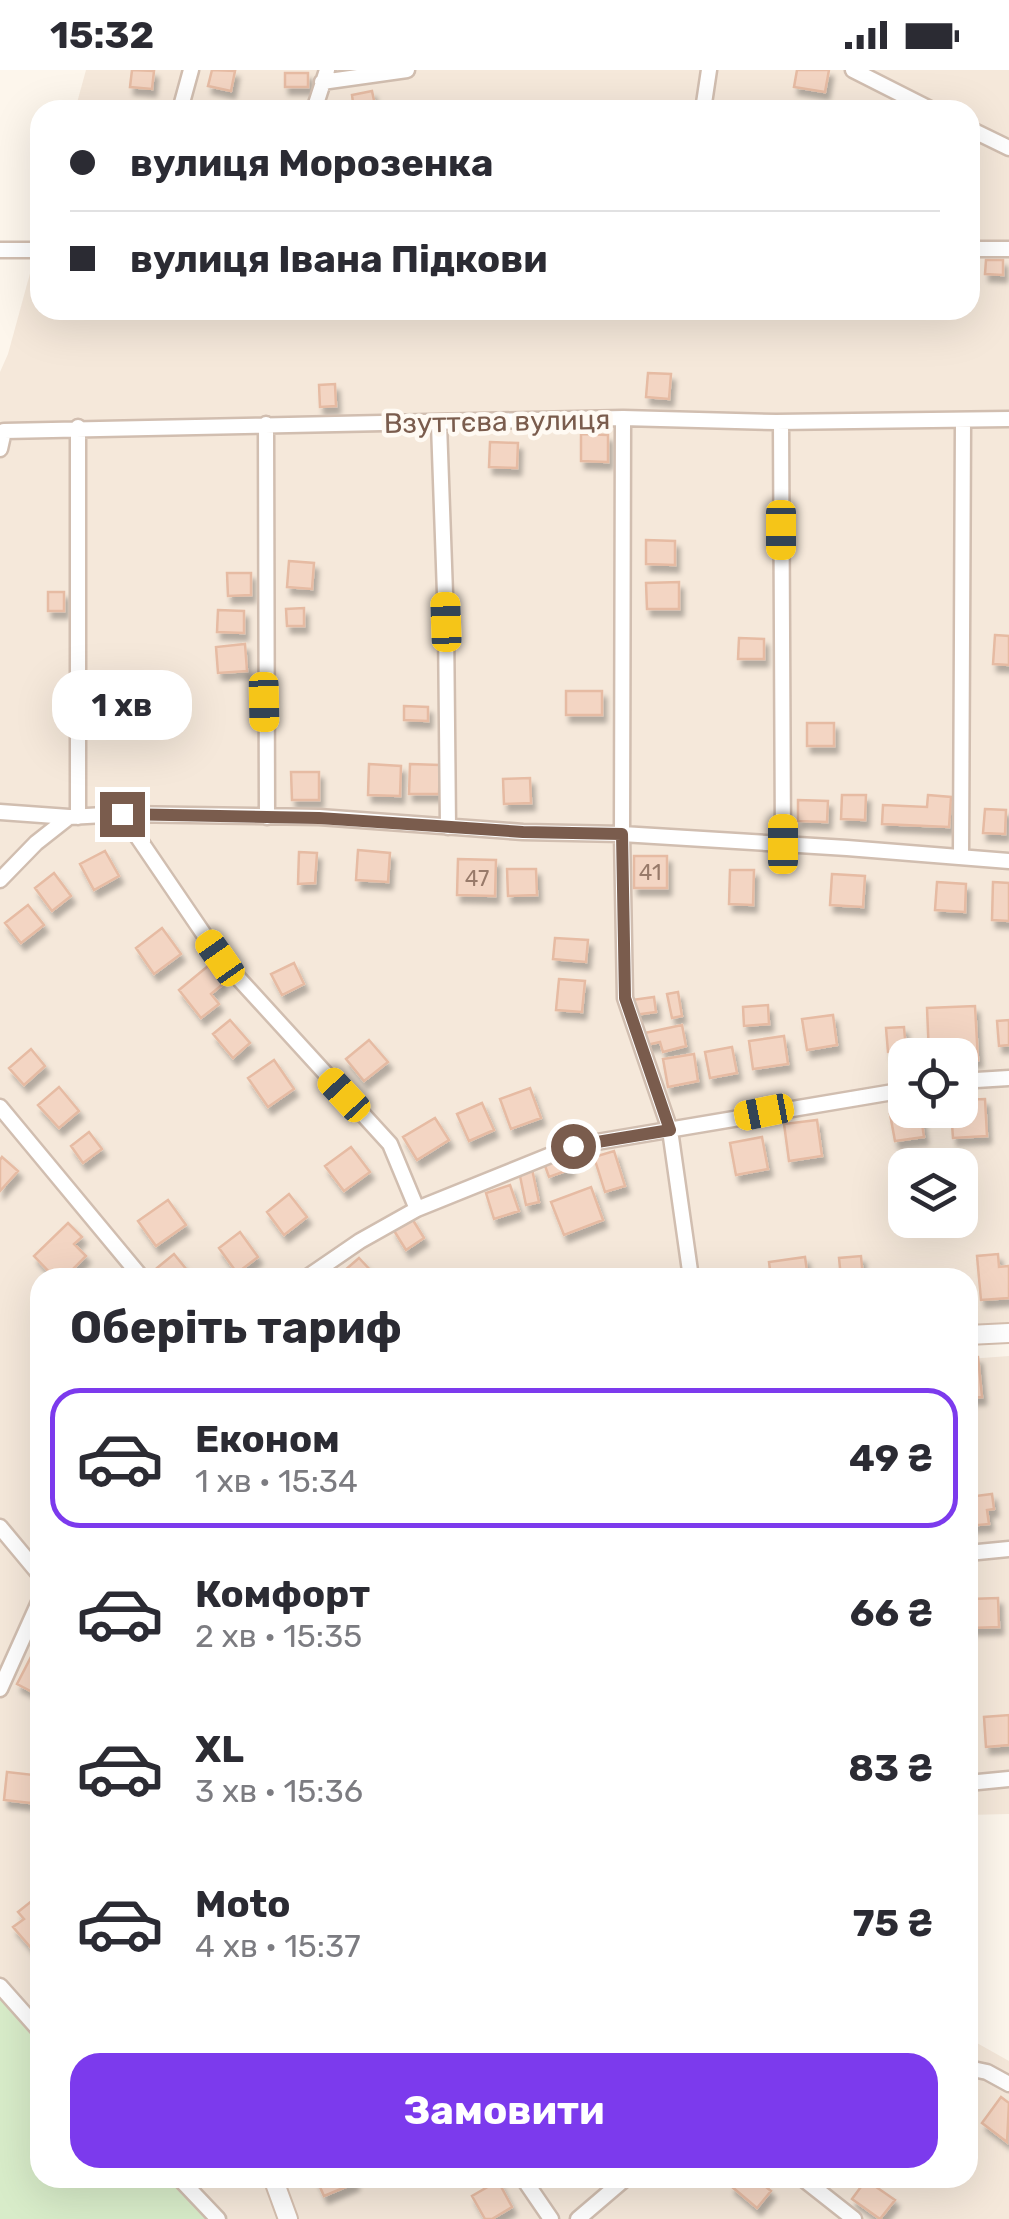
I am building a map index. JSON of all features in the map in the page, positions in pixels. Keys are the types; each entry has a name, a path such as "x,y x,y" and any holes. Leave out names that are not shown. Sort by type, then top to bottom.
{"street":[{"path":"183,100 191,70"},
{"path":"317,100 324,76 407,70"},
{"path":"704,100 709,70"},
{"path":"853,70 912,100"},
{"path":"980,134 1009,148"},
{"path":"980,249 1009,250"},
{"path":"0,250 30,250"},
{"path":"623,418 625,998 670,1130 689,1268"},
{"name":"Взуттєва вулиця","path":"0,449 4,431 78,427 623,418 781,422 1009,419"},
{"path":"781,422 783,844"},
{"path":"961,857 963,422"},
{"path":"266,424 266,817"},
{"path":"439,424 448,826"},
{"path":"73,817 78,427"},
{"path":"0,812 73,817 266,817 622,834 1009,861"},
{"path":"122,814 220,958 390,1144 417,1209"},
{"path":"0,880 36,842 73,817"},
{"path":"978,1080 1009,1078"},
{"path":"321,1268 417,1209 573,1146 888,1093"},
{"path":"0,1107 134,1268"},
{"path":"978,1335 1009,1333"},
{"path":"0,1527 30,1564"},
{"path":"978,1552 1009,1549"},
{"path":"0,1689 30,1622"},
{"path":"978,1782 1009,1780"},
{"path":"0,1986 30,2019"},
{"path":"978,2070 1009,2084"},
{"path":"189,2188 218,2219"},
{"path":"277,2188 288,2219"},
{"path":"530,2188 550,2219"},
{"path":"578,2219 614,2188"},
{"path":"815,2188 854,2219"}],"shaded area":[{"path":"86,70 1009,70 1009,1324 978,1326 978,1268 30,1268 30,2020 0,1986 0,372 30,274 30,320 980,320 980,100 78,100"},
{"path":"1009,1356 1009,1814 978,1815 978,1358"},
{"path":"978,2044 1009,2061 1009,2219 218,2219 189,2188 978,2188"}],"green space":[{"path":"0,1986 30,2020 30,2188 189,2188 218,2219 0,2219"}],"building":[{"path":"132,70 154,71 152,89 130,87"},
{"path":"212,70 235,71 231,91 208,86"},
{"path":"797,70 829,70 825,92 794,87"},
{"path":"285,73 308,73 308,87 285,87"},
{"path":"372,91 374,100 353,100 352,95"},
{"path":"986,260 1003,260 1003,275 985,274"},
{"path":"648,373 671,374 669,399 646,397"},
{"path":"335,384 336,406 320,407 319,385"},
{"path":"581,434 608,435 608,462 581,461"},
{"path":"490,442 518,443 517,468 489,467"},
{"path":"646,540 675,541 675,565 646,564"},
{"path":"289,561 314,563 312,589 287,587"},
{"path":"227,573 251,573 251,595 228,596"},
{"path":"679,582 679,609 647,609 646,583"},
{"path":"48,592 64,592 64,611 48,611"},
{"path":"304,608 304,626 287,626 286,609"},
{"path":"218,610 244,611 244,633 217,632"},
{"path":"995,635 1009,636 1009,665 993,664"},
{"path":"739,638 764,639 764,659 738,659"},
{"path":"245,644 247,671 218,673 216,647"},
{"path":"566,691 602,691 602,715 566,715"},
{"path":"404,706 428,707 428,721 404,720"},
{"path":"807,723 834,723 834,746 807,746"},
{"path":"369,764 401,766 400,796 368,795"},
{"path":"410,764 440,765 439,794 409,794"},
{"path":"291,772 319,772 319,800 292,800"},
{"path":"530,778 531,803 504,804 503,779"},
{"path":"842,795 866,795 865,820 841,819"},
{"path":"928,795 951,797 949,827 882,824 883,805 927,807"},
{"path":"798,800 828,801 827,822 798,821"},
{"path":"985,809 1006,810 1005,834 983,833"},
{"path":"358,850 390,853 388,882 356,880"},
{"path":"105,851 119,876 94,890 80,864"},
{"path":"299,852 317,853 315,883 298,884"},
{"path":"634,856 667,856 667,888 634,888"},
{"path":"458,859 496,860 495,896 457,895"},
{"path":"507,869 536,869 537,895 508,896"},
{"path":"730,870 754,870 753,905 729,904"},
{"path":"54,873 71,896 52,911 35,888"},
{"path":"832,874 865,876 863,907 830,905"},
{"path":"937,882 966,884 965,912 935,910"},
{"path":"993,882 1009,883 1009,921 992,920"},
{"path":"28,905 44,925 21,943 5,923"},
{"path":"162,928 181,954 154,974 136,948"},
{"path":"555,938 588,940 586,962 553,959"},
{"path":"294,963 304,984 282,995 271,974"},
{"path":"208,966 223,984 211,994 219,1004 201,1018 179,990"},
{"path":"559,979 585,981 582,1012 556,1010"},
{"path":"678,992 682,1016 672,1018 667,994"},
{"path":"654,997 656,1012 634,1015 632,1000"},
{"path":"768,1005 769,1024 744,1026 743,1007"},
{"path":"975,1006 977,1038 928,1038 927,1008"},
{"path":"833,1015 837,1045 807,1050 802,1019"},
{"path":"230,1020 250,1043 233,1058 213,1034"},
{"path":"1009,1020 1009,1045 999,1046 997,1021"},
{"path":"682,1025 686,1046 663,1052 660,1042 642,1046 640,1034"},
{"path":"904,1027 905,1038 888,1038 888,1052 886,1028"},
{"path":"784,1036 788,1064 753,1069 749,1041"},
{"path":"369,1040 388,1062 364,1081 346,1059"},
{"path":"732,1047 737,1073 710,1078 705,1052"},
{"path":"31,1049 45,1066 24,1085 9,1068"},
{"path":"694,1054 698,1081 668,1087 663,1059"},
{"path":"274,1060 294,1089 268,1107 248,1078"},
{"path":"59,1087 79,1111 59,1128 38,1105"},
{"path":"530,1088 541,1118 511,1129 500,1099"},
{"path":"978,1099 985,1099 987,1136 953,1138 952,1128 978,1128"},
{"path":"482,1103 494,1130 469,1141 457,1114"},
{"path":"435,1118 449,1140 417,1160 403,1137"},
{"path":"817,1120 822,1156 789,1161 784,1124"},
{"path":"893,1128 923,1128 924,1137 895,1141"},
{"path":"89,1132 102,1149 83,1163 71,1146"},
{"path":"762,1137 768,1169 736,1175 730,1143"},
{"path":"351,1147 370,1172 344,1191 325,1166"},
{"path":"614,1151 625,1186 605,1192 594,1157"},
{"path":"565,1155 571,1169 549,1177 544,1163"},
{"path":"2,1157 18,1171 0,1191 0,1160"},
{"path":"532,1169 539,1202 526,1205 520,1176"},
{"path":"510,1185 519,1211 494,1219 486,1193"},
{"path":"591,1187 603,1220 564,1235 551,1202"},
{"path":"289,1194 307,1217 284,1235 267,1212"},
{"path":"168,1200 186,1225 156,1246 138,1221"},
{"path":"411,1217 424,1238 406,1250 393,1229"},
{"path":"68,1223 82,1237 74,1244 86,1256 74,1268 45,1268 34,1256"},
{"path":"240,1232 258,1257 244,1268 233,1268 219,1248"},
{"path":"174,1254 185,1268 157,1268"},
{"path":"998,1254 999,1267 1009,1266 1009,1298 981,1300 977,1256"},
{"path":"861,1256 862,1268 840,1268 839,1258"},
{"path":"805,1257 807,1268 770,1268 769,1262"},
{"path":"359,1258 368,1268 347,1268"},
{"path":"978,1357 982,1397 978,1397"},
{"path":"992,1494 994,1509 987,1510 989,1524 978,1525 978,1496"},
{"path":"998,1598 999,1627 978,1628 978,1599"},
{"path":"30,1659 30,1691 17,1684"},
{"path":"1009,1715 1009,1745 986,1747 984,1717"},
{"path":"7,1772 30,1775 30,1803 4,1800"},
{"path":"30,1902 30,1947 13,1927 24,1919 18,1912"},
{"path":"1001,2097 1009,2103 1007,2142 982,2123"},
{"path":"320,2188 343,2188 324,2196"},
{"path":"486,2188 502,2188 512,2207 485,2219 472,2196"},
{"path":"733,2188 771,2191 757,2208"},
{"path":"860,2188 878,2188 895,2200 880,2219 852,2199"}],"route":[{"path":"122,814 319,818 523,832 622,834 625,998 670,1130 573,1146"}]}
